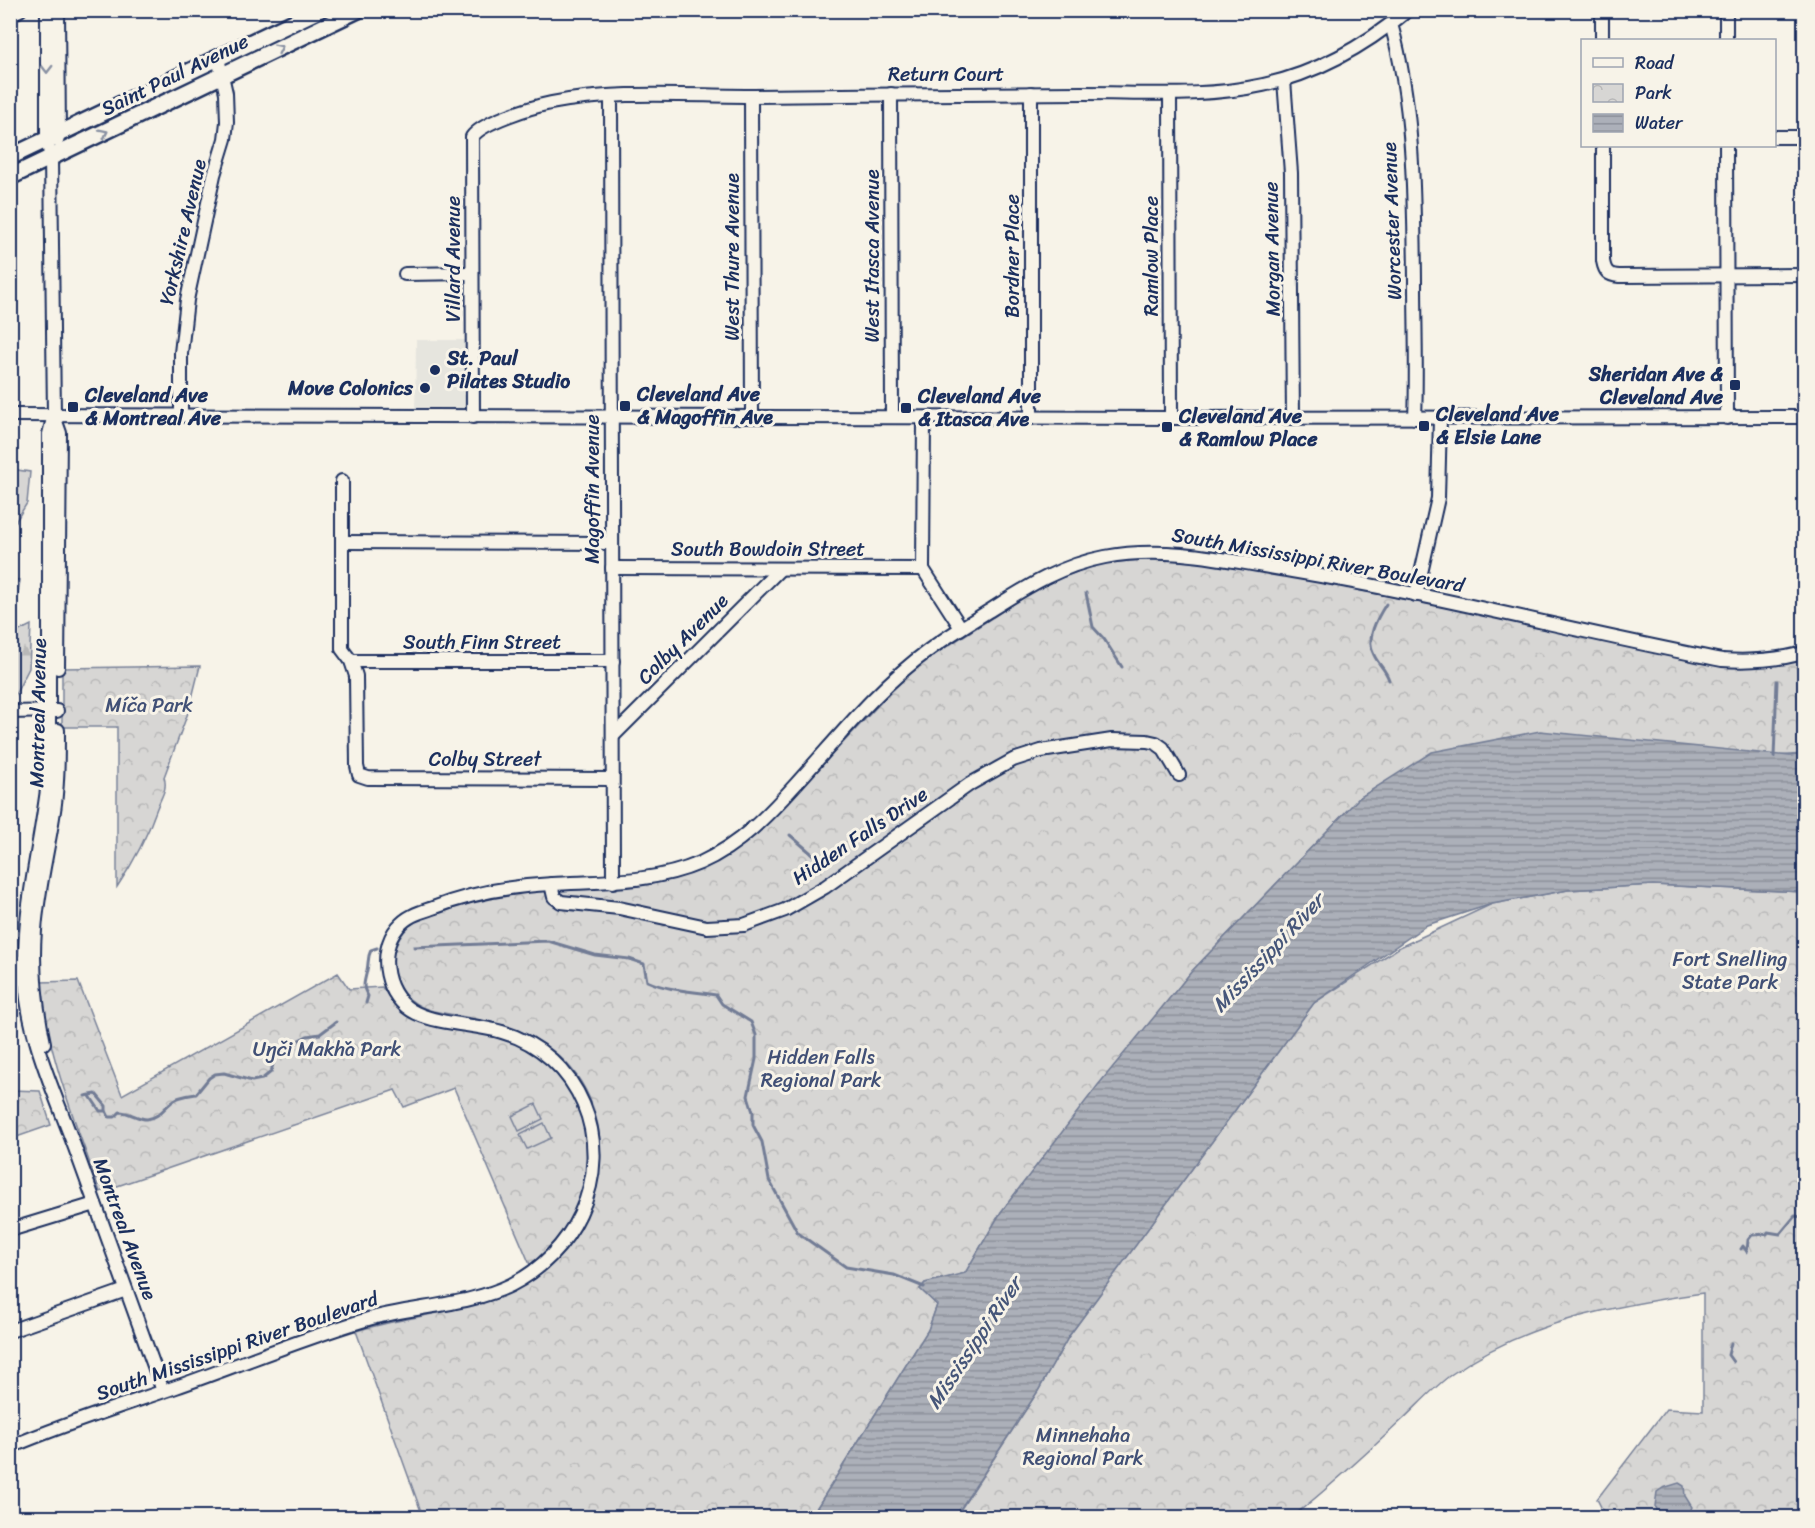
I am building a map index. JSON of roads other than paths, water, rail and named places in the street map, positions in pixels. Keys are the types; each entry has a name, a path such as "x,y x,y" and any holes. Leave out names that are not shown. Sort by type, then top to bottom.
{"main road":[{"name":"Saint Paul Avenue","path":"10,158 320,10"},
{"name":"Saint Paul Avenue","path":"10,177 358,10"}],"street":[{"path":"10,15 20,10"},
{"name":"Montreal Avenue","path":"47,10 53,137"},
{"name":"Montreal Avenue","path":"58,10 51,158 54,415 50,434 54,711 45,816 31,881 26,929 35,1042 163,1391"},
{"name":"Return Court","path":"472,137 476,131 520,112 550,103 611,97 1170,94 1233,90 1284,80 1346,54 1408,10"},
{"path":"1602,10 1602,39"},
{"path":"1726,10 1726,39"},
{"name":"Worcester Avenue","path":"1391,24 1403,86 1413,190 1415,418"},
{"name":"Yorkshire Avenue","path":"181,416 181,347 186,300 214,175 225,139 227,122 227,102 218,58"},
{"name":"Morgan Avenue","path":"1284,80 1291,173 1293,418"},
{"name":"Bordner Place","path":"1031,93 1031,418"},
{"name":"West Itasca Avenue","path":"891,94 892,417"},
{"name":"Ramlow Place","path":"1170,94 1171,418"},
{"name":"West Thure Avenue","path":"751,96 752,417"},
{"name":"Magoffin Avenue","path":"611,97 613,882"},
{"name":"Villard Avenue","path":"472,137 473,417"},
{"path":"1776,137 1804,137"},
{"path":"1603,147 1603,261 1606,272 1619,276 1804,275"},
{"path":"1726,147 1727,418"},
{"path":"405,274 471,273"},
{"path":"10,415 924,418 1804,417"},
{"path":"924,418 923,569 961,628"},
{"path":"1416,595 1437,498 1440,418"},
{"path":"342,482 342,649 351,661"},
{"path":"342,542 612,543"},
{"name":"South Mississippi River Boulevard","path":"10,1447 369,1319 498,1290 512,1284 540,1265 566,1238 584,1207 592,1174 594,1142 589,1118 571,1080 547,1055 523,1040 501,1031 414,1012 393,991 388,979 386,964 390,938 402,922 410,916 444,903 519,887 613,882 662,875 683,870 716,855 744,837 765,818 890,683 928,651 1032,583 1057,571 1101,558 1129,553 1179,553 1322,576 1722,660 1749,662 1780,659 1804,652"},
{"name":"South Bowdoin Street","path":"612,568 923,569"},
{"name":"Colby Avenue","path":"613,736 780,569"},
{"name":"South Finn Street","path":"351,661 613,662"},
{"name":"Colby Street","path":"351,661 356,676 359,775 368,778 612,779"},
{"path":"10,712 54,711"},
{"name":"Hidden Falls Drive","path":"551,884 554,897 561,902 619,908 707,927 744,925 785,910 825,887 970,784 1013,760 1041,751 1112,740 1147,741 1163,748 1179,775"},
{"path":"10,962 30,962"},
{"path":"10,979 30,979"},
{"path":"10,1230 94,1204"},
{"path":"10,1331 126,1290"}],"water":[{"name":"Mississippi River","path":"1540,731 1790,756 1804,754 1804,892 1653,885 1568,890 1492,904 1427,925 1314,1003 1069,1336 1038,1391 955,1517 811,1517 928,1330 937,1305 920,1289 925,1283 965,1273 1001,1212 1098,1085 1192,971 1359,798 1432,752"},
{"path":"1679,1483 1684,1486 1685,1496 1692,1507 1690,1512 1678,1518 1657,1515 1655,1506 1657,1492"}],"waterway":[{"path":"1086,593 1093,627 1104,639 1122,667"},
{"path":"1386,604 1376,622 1371,642 1374,655 1389,680"},
{"path":"1774,757 1777,681"},
{"path":"790,835 818,859"},
{"path":"414,947 548,941 595,955 629,959 644,964 647,981 655,984 672,989 716,995 722,1004 751,1022 756,1035 756,1059 748,1096 753,1112 753,1125 762,1142 769,1180 798,1233 846,1267 894,1275 924,1287"},
{"path":"366,1003 368,996 364,983 369,955 371,950 377,948"},
{"path":"85,1096 96,1094 106,1106 109,1117 115,1117 120,1112 143,1119 152,1118 178,1098 196,1094 215,1074 224,1073 252,1081 262,1079 271,1072 274,1060 281,1053 292,1048 299,1040 307,1036 320,1034 336,1022"},
{"path":"90,1096 100,1111 106,1111"},
{"path":"1741,1249 1743,1246 1747,1252 1748,1240 1752,1235 1768,1232 1780,1234 1795,1216 1804,1215"},
{"path":"1731,1343 1728,1355 1733,1362"}],"place":[{"name":"St. Paul Pilates Studio","path":"435,370"},
{"name":"Sheridan Ave & Cleveland Ave","path":"1735,385"},
{"name":"Move Colonics","path":"425,388"},
{"name":"Cleveland Ave & Magoffin Ave","path":"625,406"},
{"name":"Cleveland Ave & Montreal Ave","path":"73,407"},
{"name":"Cleveland Ave & Itasca Ave","path":"906,408"},
{"name":"Cleveland Ave & Elsie Lane","path":"1424,426"},
{"name":"Cleveland Ave & Ramlow Place","path":"1167,427"}],"park label":[{"name":"Míča Park","path":"149,705"},
{"name":"Fort Snelling State Park","path":"1730,970"},
{"name":"Uŋči Makȟa Park","path":"327,1049"},
{"name":"Hidden Falls Regional Park","path":"821,1068"},
{"name":"Minnehaha Regional Park","path":"1083,1446"}]}
